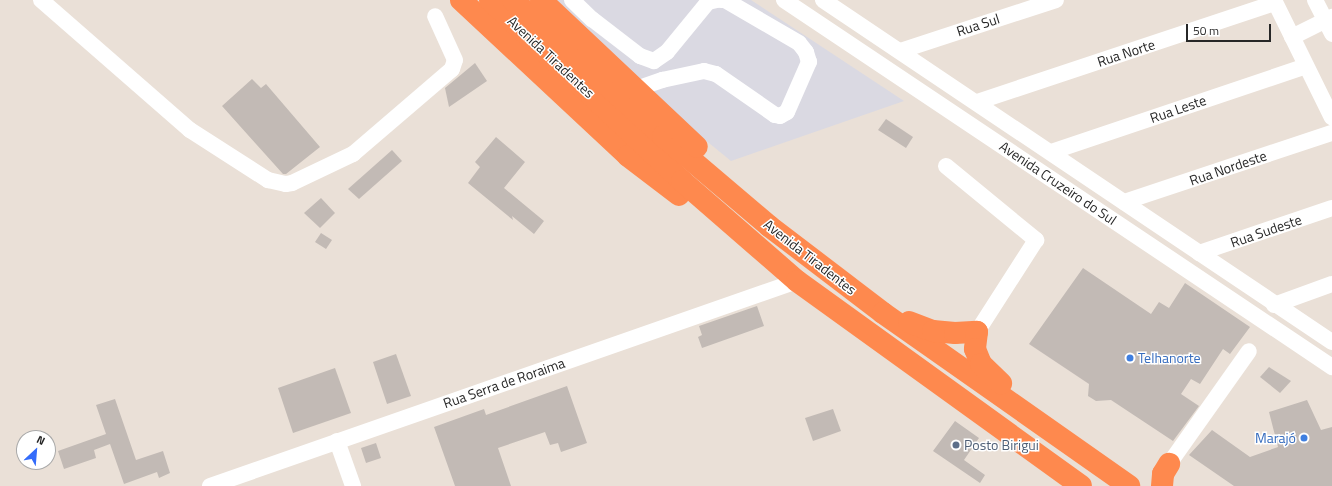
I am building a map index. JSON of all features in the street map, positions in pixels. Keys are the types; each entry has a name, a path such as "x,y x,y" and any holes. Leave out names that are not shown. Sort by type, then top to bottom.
{"highway":[{"path":"461,0 628,156 710,219 759,249"},
{"name":"Avenida Tiradentes","path":"490,0 682,181 797,281 1081,486"},
{"name":"Avenida Tiradentes","path":"513,0 651,126 769,226 883,313 1129,486"},
{"path":"541,0 697,148 769,226"},
{"path":"883,313 933,331 955,333 977,332 975,348 981,364 1051,431"},
{"path":"1162,486 1163,474 1170,464"}],"street":[{"path":"41,0 190,130 268,180 286,184 292,183 353,154 452,69 455,60 435,16"},
{"path":"572,0 592,19 640,56 654,61 662,80"},
{"path":"654,61 667,52 708,2 717,0"},
{"path":"636,89 662,80 704,71 716,74 775,115 780,116 787,112 809,62 806,52 798,43 725,0 721,0"},
{"name":"Avenida Cruzeiro do Sul","path":"784,0 1332,367"},
{"name":"Avenida Cruzeiro do Sul","path":"823,0 1051,152 1274,305 1332,342"},
{"name":"Rua Sul","path":"900,51 1056,0"},
{"path":"1315,0 1328,19 1332,34"},
{"path":"1274,2 1332,118"},
{"name":"Rua Norte","path":"977,102 1274,2"},
{"path":"1292,37 1328,19"},
{"name":"Rua Leste","path":"1051,152 1306,66"},
{"name":"Rua Nordeste","path":"1124,202 1332,133"},
{"path":"946,166 1036,240 977,332"},
{"name":"Rua Sudeste","path":"1199,254 1332,208"},
{"name":"Rua Serra de Roraima","path":"210,486 797,281"},
{"path":"1274,305 1332,284"},
{"path":"1170,464 1250,351"},
{"path":"337,441 353,486"}],"shaded area":[{"path":"546,0 751,0 904,101 731,161 627,76"}],"building":[{"path":"475,63 487,81 449,107 445,88"},
{"path":"252,79 261,88 266,84 320,147 286,174 283,174 222,106"},
{"path":"886,119 913,137 906,148 878,130"},
{"path":"496,137 525,162 504,188 544,221 534,234 512,216 513,220 468,183 480,167 475,162"},
{"path":"392,150 402,161 359,199 348,189"},
{"path":"321,198 335,213 320,228 304,213"},
{"path":"321,233 332,240 326,249 315,242"},
{"name":"Telhanorte","path":"1083,268 1151,314 1159,302 1169,308 1185,283 1250,327 1230,354 1223,349 1200,384 1191,379 1181,394 1199,406 1173,441 1111,400 1096,401 1088,396 1089,384 1029,344"},
{"path":"757,306 764,326 702,348 698,337 702,335 699,326"},
{"path":"396,354 411,396 387,404 373,362"},
{"path":"1269,367 1291,381 1280,393 1260,377"},
{"path":"335,368 351,413 293,433 278,388"},
{"path":"567,386 587,443 561,452 558,443 550,445 545,432 498,448 511,486 455,486 434,427 484,409 486,415"},
{"path":"115,399 136,460 163,451 170,473 159,478 157,472 124,484 110,444 94,450 96,458 64,469 58,451 106,434 96,405"},
{"name":"Marajó","path":"1307,400 1321,430 1332,427 1332,486 1234,486 1189,455 1212,430 1250,457 1278,447 1269,412"},
{"path":"833,409 841,431 813,441 805,418"},
{"name":"Posto Birigui","path":"955,421 979,438 964,460 985,475 980,483 933,451"},
{"path":"376,443 381,458 366,463 361,448"}],"place":[{"name":"Telhanorte","path":"1130,358"},
{"name":"Marajó","path":"1304,438"},
{"name":"Posto Birigui","path":"956,445"}]}
